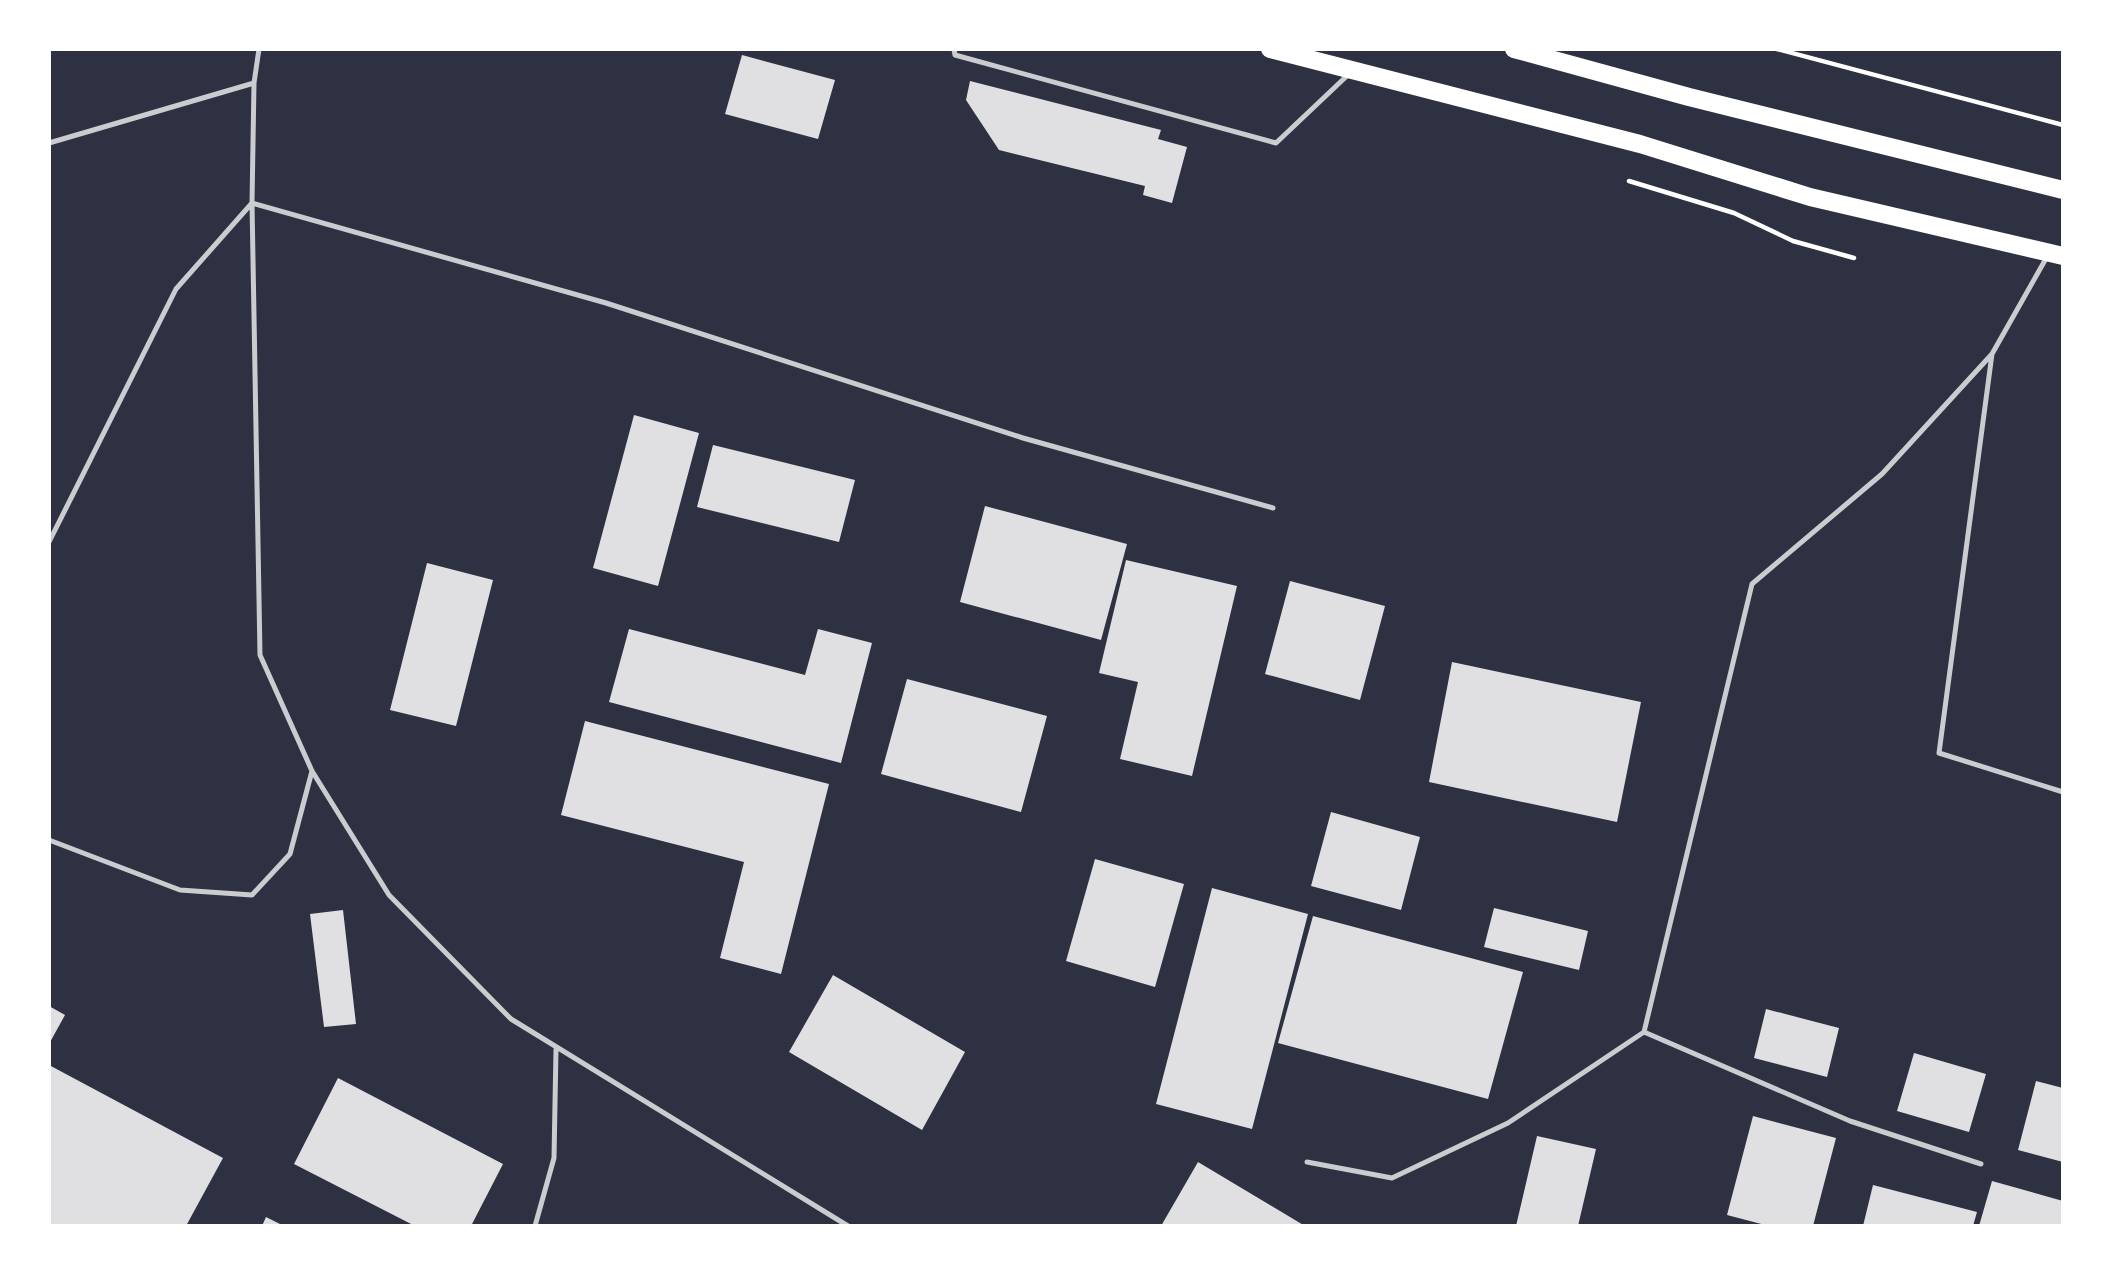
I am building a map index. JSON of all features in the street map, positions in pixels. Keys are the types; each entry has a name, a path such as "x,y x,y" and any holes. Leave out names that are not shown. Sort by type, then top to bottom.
{"main road":[{"path":"1270,49 1640,144 1810,197 2056,254"},
{"path":"1514,49 1689,97 2063,190"}],"lane":[{"path":"259,49 254,83 252,203 260,655 312,771 389,895 511,1019 848,1226"},
{"path":"954,49 955,55 1276,143 1353,70"},
{"path":"49,143 254,83"},
{"path":"252,203 606,303 1023,438 1273,508"},
{"path":"49,542 176,289 252,203"},
{"path":"1307,1162 1392,1178 1508,1123 1644,1031 1752,584 1882,474 1992,354 2056,254"},
{"path":"1992,354 1938,753 2063,792"},
{"path":"49,840 180,890 252,895 290,854 312,771"},
{"path":"1644,1031 1850,1121 1980,1164"},
{"path":"535,1226 554,1158 556,1049"}],"path":[{"path":"1777,49 2063,125"},
{"path":"1629,181 1734,212 1793,241 1854,258"}],"building":[{"path":"742,55 835,80 818,139 725,114"},
{"path":"970,81 1161,130 1158,139 1187,147 1172,203 1143,195 1145,186 999,150 966,100"},
{"path":"634,415 699,433 658,586 593,568"},
{"path":"713,445 855,480 839,542 697,507"},
{"path":"985,506 1127,544 1101,640 960,602"},
{"path":"1126,560 1237,586 1192,776 1120,759 1138,682 1099,673"},
{"path":"427,563 493,580 456,726 390,710"},
{"path":"1290,581 1385,606 1360,700 1265,674"},
{"path":"629,629 805,675 818,629 872,643 841,763 609,702"},
{"path":"1452,662 1641,702 1617,822 1429,782"},
{"path":"907,679 1047,716 1021,812 881,774"},
{"path":"585,721 829,784 781,974 720,958 744,862 561,815"},
{"path":"1331,812 1420,837 1401,910 1311,886"},
{"path":"1095,859 1184,884 1155,987 1066,961"},
{"path":"1212,888 1308,914 1252,1129 1156,1104"},
{"path":"1494,908 1588,931 1579,970 1484,947"},
{"path":"343,910 356,1024 324,1027 310,914"},
{"path":"1313,916 1523,972 1488,1099 1278,1043"},
{"path":"833,975 965,1052 922,1130 789,1052"},
{"path":"49,1006 65,1015 49,1044"},
{"path":"1766,1009 1839,1028 1827,1077 1754,1058"},
{"path":"1914,1053 1986,1074 1969,1132 1897,1111"},
{"path":"49,1065 223,1158 186,1226 49,1226"},
{"path":"338,1078 503,1164 471,1226 415,1226 294,1164"},
{"path":"2036,1081 2063,1088 2063,1162 2018,1150"},
{"path":"1753,1116 1836,1138 1813,1226 1769,1226 1727,1215"},
{"path":"1537,1136 1596,1149 1578,1226 1516,1226"},
{"path":"1198,1162 1305,1226 1161,1226"},
{"path":"1992,1181 2063,1201 2063,1226 1979,1226"},
{"path":"1873,1185 1977,1212 1973,1226 1863,1226"},
{"path":"266,1217 284,1226 262,1226"}]}
